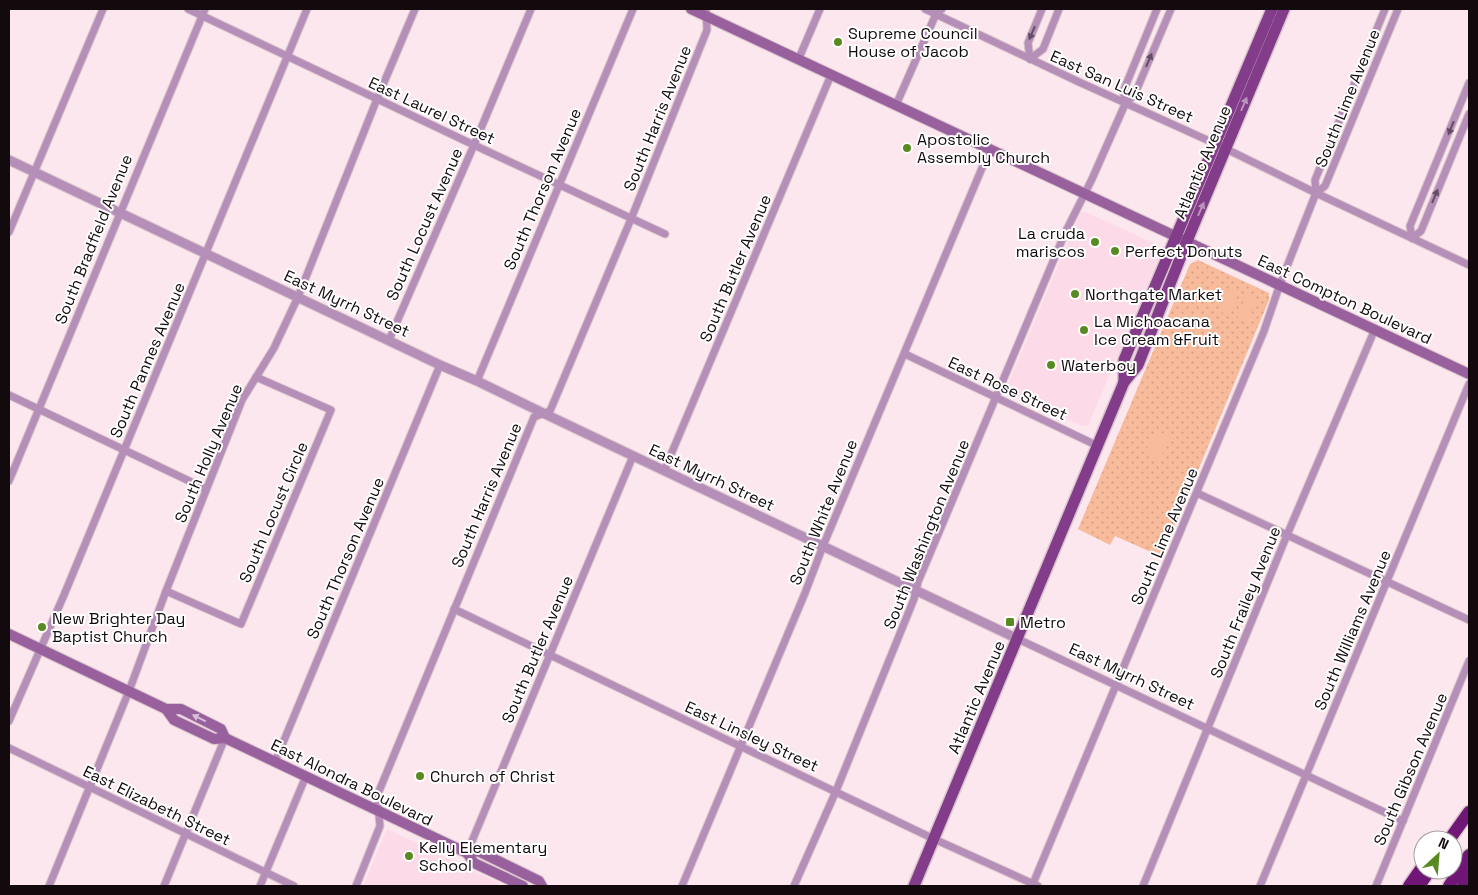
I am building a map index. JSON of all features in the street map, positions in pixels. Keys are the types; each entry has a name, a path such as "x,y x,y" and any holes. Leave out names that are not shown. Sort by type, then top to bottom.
{"highway":[{"path":"1456,830 1469,812"},
{"path":"1449,886 1469,855"},
{"path":"1462,886 1469,874"}],"main road":[{"name":"East Compton Boulevard","path":"691,9 706,12 831,75 1469,374"},
{"name":"Atlantic Avenue","path":"1221,146 1272,9"},
{"name":"Atlantic Avenue","path":"914,886 1124,382 1124,360 1182,238 1221,146 1284,9"},
{"name":"East Alondra Boulevard","path":"9,634 166,709 181,709 221,729 225,738 467,853 474,863 523,886"},
{"name":"East Alondra Boulevard","path":"467,853 478,851 539,881 542,886"}],"street":[{"path":"9,232 103,9"},
{"name":"East Laurel Street","path":"188,9 203,12 287,56 665,234"},
{"name":"South Pannes Avenue","path":"9,721 39,648 64,595 307,9"},
{"name":"South Holly Avenue","path":"49,886 129,691 166,591 242,400 274,348 298,297 415,9"},
{"name":"South Locust Avenue","path":"389,340 531,9"},
{"name":"South Thorson Avenue","path":"477,381 632,9"},
{"path":"799,58 820,9"},
{"name":"East San Luis Street","path":"925,9 938,11 1030,59 1221,146 1469,265"},
{"path":"1030,59 1028,43 1042,9"},
{"path":"1030,59 1043,49 1059,9"},
{"path":"1157,9 1123,92 1126,102 1134,96 1171,9"},
{"name":"South Lime Avenue","path":"1034,885 1264,331 1280,284 1316,193 1315,180 1385,9"},
{"name":"South Lime Avenue","path":"1316,193 1325,186 1398,9"},
{"path":"896,105 938,11"},
{"name":"South Bradfield Avenue","path":"9,481 203,12"},
{"name":"South Harris Avenue","path":"356,886 380,826 377,796 534,417 550,411 631,219 707,32 706,12"},
{"name":"South Butler Avenue","path":"664,471 831,75"},
{"path":"1469,83 1410,226 1412,238 1421,231 1469,114"},
{"name":"South Washington Avenue","path":"794,886 836,791 911,608 916,590 1065,234 1126,102"},
{"name":"South White Avenue","path":"682,886 990,150"},
{"name":"East Myrrh Street","path":"9,160 1403,821"},
{"name":"South Frailey Avenue","path":"1143,886 1375,329"},
{"name":"East Rose Street","path":"905,354 1098,446"},
{"name":"South Thorson Avenue","path":"274,762 440,365"},
{"name":"South Locust Circle","path":"166,591 242,624 331,410 256,377"},
{"name":"South Williams Avenue","path":"1260,886 1469,384"},
{"path":"9,395 206,488"},
{"name":"South Butler Avenue","path":"467,853 633,456"},
{"path":"1197,493 1469,620"},
{"name":"East Linsley Street","path":"454,609 1034,885"},
{"name":"South Gibson Avenue","path":"1376,886 1469,662"},
{"path":"164,886 225,738"},
{"name":"East Elizabeth Street","path":"9,748 294,886"},
{"path":"260,886 306,776"}],"shaded area":[{"path":"1086,212 1158,245 1161,252 1088,426 1082,426 1005,391 1080,213"},
{"path":"1198,260 1269,293 1269,300 1162,557 1115,536 1110,545 1078,529 1190,264"},
{"path":"1228,288 1239,292 1230,316 1219,311"},
{"path":"1246,295 1257,300 1247,323 1237,319"},
{"path":"1155,430 1170,436 1159,461 1145,454"},
{"name":"Kelly Elementary School","path":"387,829 498,883 497,886 363,886"}],"place":[{"name":"Supreme Council House of Jacob","path":"838,42"},
{"name":"Apostolic Assembly Church","path":"907,148"},
{"name":"La cruda mariscos","path":"1095,242"},
{"name":"Perfect Donuts","path":"1115,251"},
{"name":"Northgate Market","path":"1075,294"},
{"name":"La Michoacana Ice Cream &Fruit","path":"1084,330"},
{"name":"Waterboy","path":"1051,365"},
{"name":"Metro","path":"1010,622"},
{"name":"New Brighter Day Baptist Church","path":"42,627"},
{"name":"Church of Christ","path":"420,776"},
{"name":"Kelly Elementary School","path":"409,856"}]}
